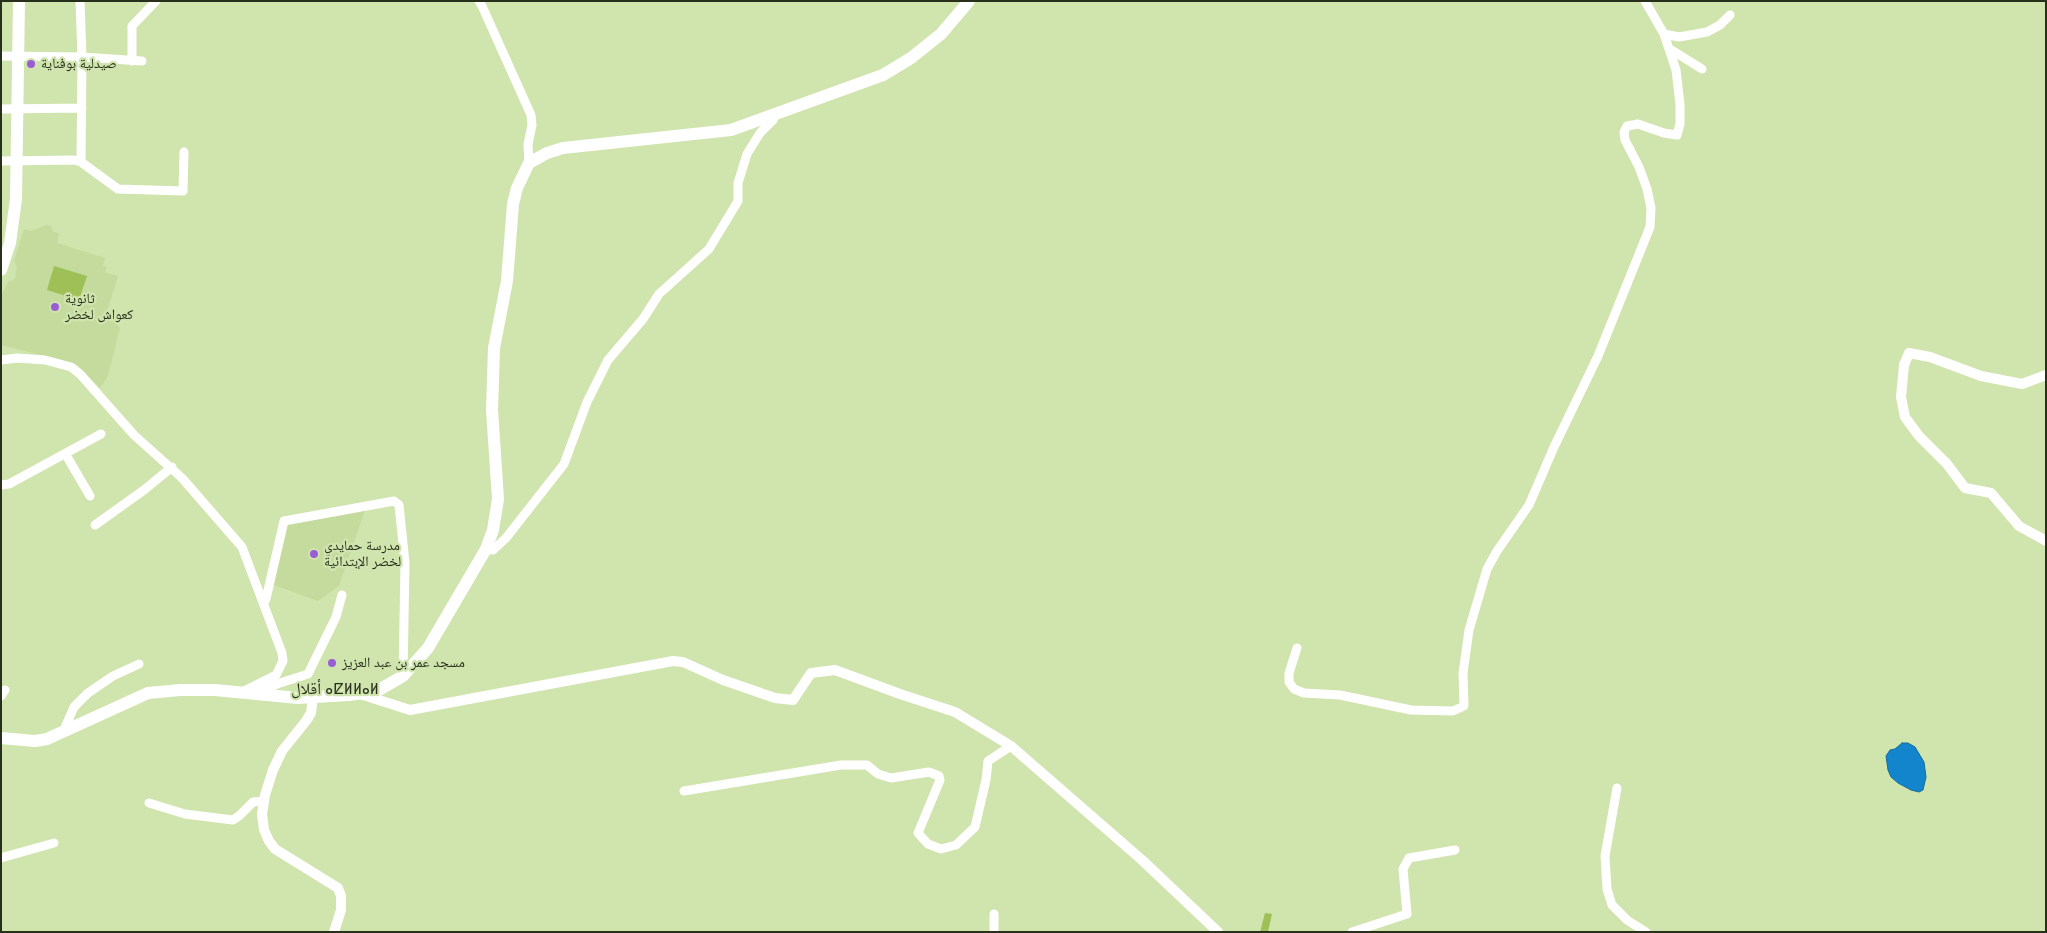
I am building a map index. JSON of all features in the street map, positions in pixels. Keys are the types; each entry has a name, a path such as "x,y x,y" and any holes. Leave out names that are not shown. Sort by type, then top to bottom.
{"main road":[{"path":"1,270 10,243 14,219 18,161 18,1"},
{"path":"1,738 35,741 47,739 148,693 180,690 313,698 377,691 403,676 428,648 486,550 493,530 498,499 492,410 494,348 507,281 511,214 517,188 529,164 547,153 563,148 731,130 883,75 912,58 941,34 969,1"}],"street":[{"path":"80,1 82,57 81,162"},
{"path":"132,61 132,26 156,1"},
{"path":"478,1 482,6 531,115 532,125 528,144 529,164"},
{"path":"1297,648 1289,673 1289,682 1294,689 1304,693 1340,695 1411,710 1453,711 1464,706 1463,674 1469,630 1487,569 1497,551 1530,505 1554,447 1598,356 1650,227 1651,208 1647,188 1625,140 1624,132 1627,126 1638,124 1664,134 1677,135 1680,124 1676,70 1664,34 1645,1"},
{"path":"1664,34 1679,37 1707,32 1720,25 1730,15"},
{"path":"1670,49 1702,69"},
{"path":"1,56 82,57 142,61"},
{"path":"1,109 82,108"},
{"path":"486,550 493,550 506,538 564,464 587,402 608,360 643,319 659,294 709,248 738,201 738,183 747,154 760,133 773,120 776,114"},
{"path":"1,161 66,160 81,162 118,189 183,191 184,152"},
{"path":"2046,375 2022,384 1981,376 1930,357 1910,353 1904,365 1901,397 1906,417 1914,430 1947,464 1965,488 1991,493 2019,526 2046,540"},
{"path":"1,360 30,358 56,362 71,367 80,374 134,435 172,467 242,547 264,602 282,653 283,661 276,675 248,693"},
{"path":"1,485 9,484 66,455 101,434"},
{"path":"66,455 90,496"},
{"path":"95,525 172,467"},
{"path":"264,602 284,521 394,502 399,506 405,563 403,676"},
{"path":"248,693 308,674 336,617 342,595"},
{"path":"359,694 410,710 673,661 683,662 723,680 775,698 793,700 811,673 834,670 955,712 1011,746 1142,860 1218,932"},
{"path":"63,732 74,708 88,692 113,676 139,664"},
{"path":"313,698 311,713 282,751 273,770 262,814 268,842 275,849 338,888 341,896 341,910 334,932"},
{"path":"684,791 841,764 867,765 878,774 891,778 929,772 939,776 940,780 918,833 928,844 941,849 956,845 975,827 986,780 988,761 1011,746"},
{"path":"1617,788 1605,856 1607,889 1612,905 1627,920 1646,932"},
{"path":"149,803 185,814 233,820 253,802 264,801"},
{"path":"1,858 54,843"},
{"path":"1352,932 1407,914 1403,869 1410,858 1455,850"},
{"path":"994,914 994,932"}],"shaded area":[{"name":"ثانوية كعواش لخضر","path":"46,225 51,226 53,232 59,233 57,243 105,258 103,266 107,267 105,272 118,276 105,318 114,321 120,328 108,376 100,388 76,364 1,345 1,297 8,282 15,279 17,267 14,261 24,229 31,231"},
{"name":"مدرسة حمايدي لخضر الإبتدائية","path":"365,510 339,586 318,601 271,584 285,525"}],"green space":[{"path":"54,266 87,276 79,300 47,290"},
{"path":"1265,913 1272,914 1268,932 1260,932"}],"water":[{"path":"1902,743 1908,743 1915,747 1924,762 1926,777 1923,790 1919,792 1898,783 1891,777 1888,770 1886,756 1890,750 1895,749"}],"place":[{"name":"صيدلية بوفناية","path":"31,64"},
{"name":"ثانوية كعواش لخضر","path":"55,307"},
{"name":"مدرسة حمايدي لخضر الإبتدائية","path":"314,554"},
{"name":"مسجد عمر بن عبد العزيز","path":"332,663"}],"district":[{"name":"أقلال ⴰⵇⵍⵍⴰⵍ","path":"335,689"}]}
